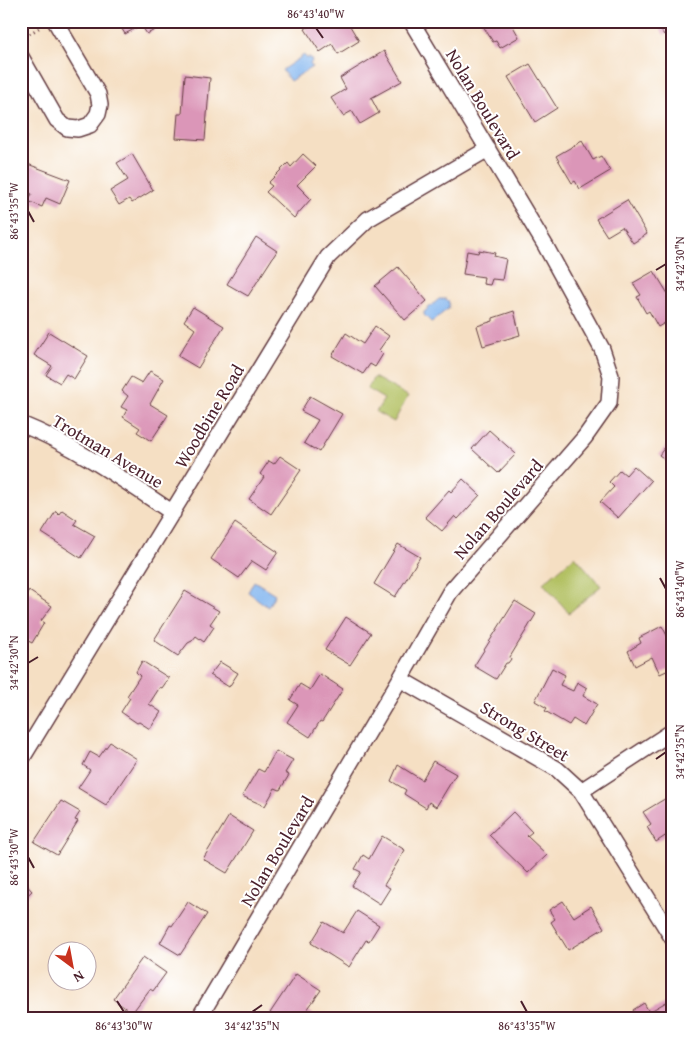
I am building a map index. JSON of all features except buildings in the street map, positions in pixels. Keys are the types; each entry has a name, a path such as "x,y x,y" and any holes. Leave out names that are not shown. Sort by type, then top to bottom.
{"street":[{"name":"Nolan Boulevard","path":"199,1018 450,592 586,437 609,403 611,376 602,348 545,245 411,21"},
{"path":"21,57 56,120 67,128 78,130 90,125 98,114 100,105 98,94 49,23"},
{"name":"Woodbine Road","path":"21,760 328,257 368,219 488,149"},
{"name":"Trotman Avenue","path":"21,424 48,434 90,458 173,513"},
{"name":"Strong Street","path":"400,679 557,769 581,791 673,939"},
{"path":"581,791 673,731"}],"path":[{"path":"21,39 49,23"}],"green space":[{"path":"374,377 408,396 394,422 376,412 384,399 367,389"},
{"path":"575,556 601,586 569,613 543,583"}],"water":[{"path":"304,55 312,61 310,64 312,67 290,81 282,70"},
{"path":"439,299 446,299 449,302 449,308 431,322 424,315 424,312"},
{"path":"254,581 275,594 268,607 248,592"}]}
